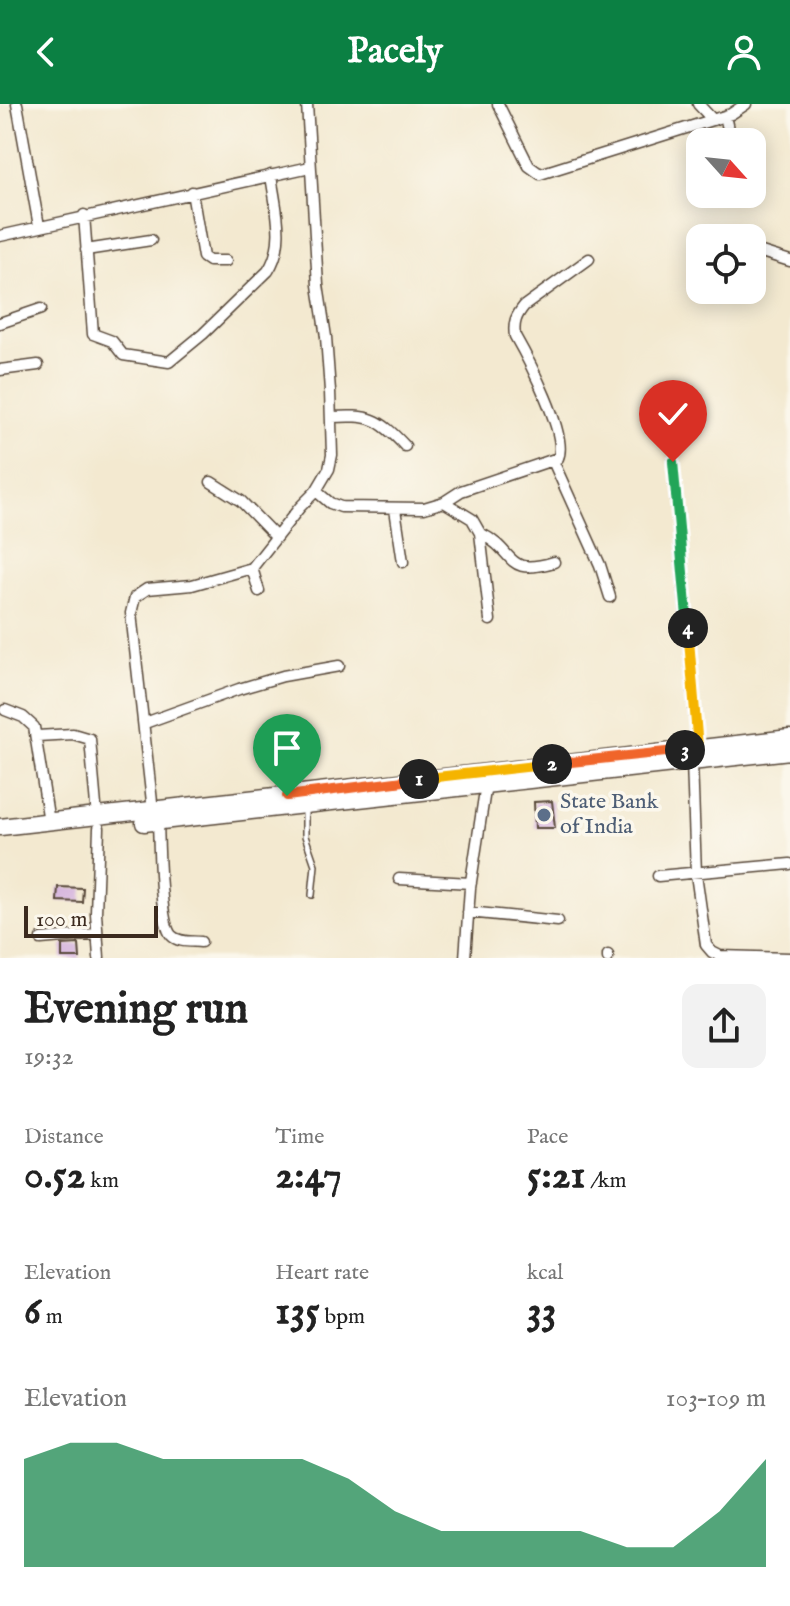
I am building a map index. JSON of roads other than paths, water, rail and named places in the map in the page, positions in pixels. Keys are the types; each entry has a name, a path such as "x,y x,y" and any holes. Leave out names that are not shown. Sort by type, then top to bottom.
{"main road":[{"path":"156,816 305,806 486,784 695,755 790,738"},
{"path":"0,839 98,822 695,755 790,751"},
{"path":"0,827 49,822 98,822"}],"street":[{"path":"17,104 39,226"},
{"path":"201,942 178,940 169,931 131,613 135,597 147,589 192,585 252,568 316,491 329,469 332,455 331,417 326,337 318,285 307,104"},
{"path":"498,104 529,166 540,174 725,116 746,104"},
{"path":"698,104 713,120"},
{"path":"725,116 728,128"},
{"path":"0,236 310,167"},
{"path":"84,215 93,334 112,341 123,355 173,360 216,322 268,271 274,261 279,237 271,175"},
{"path":"192,192 203,257 209,261 226,261"},
{"path":"86,250 151,240"},
{"path":"766,253 790,261"},
{"path":"316,491 330,503 341,507 424,508 444,502 461,491 553,461 561,453 561,447 548,403 515,336 513,325 524,306 589,259"},
{"path":"0,323 41,309"},
{"path":"0,370 38,365"},
{"path":"331,417 358,416 378,420 405,446"},
{"path":"553,461 600,565 610,597"},
{"path":"673,462 695,755 696,874 703,937 712,952 720,956 790,958"},
{"path":"211,482 241,501 276,537"},
{"path":"444,502 472,519 480,533 490,620"},
{"path":"395,509 403,562"},
{"path":"480,533 490,538 521,567 532,569 554,562"},
{"path":"252,568 259,591"},
{"path":"145,723 253,684 339,666"},
{"path":"5,710 30,722 37,736 49,822"},
{"path":"37,736 73,734 90,739 98,822 99,958"},
{"path":"465,958 471,883 486,784"},
{"path":"658,876 790,864"},
{"path":"399,879 471,883"},
{"path":"468,912 558,921"},
{"path":"41,939 97,934"}],"lane":[{"path":"305,806 305,836 315,865 312,895"}],"place":[{"name":"State Bank of India","path":"544,815"}]}
